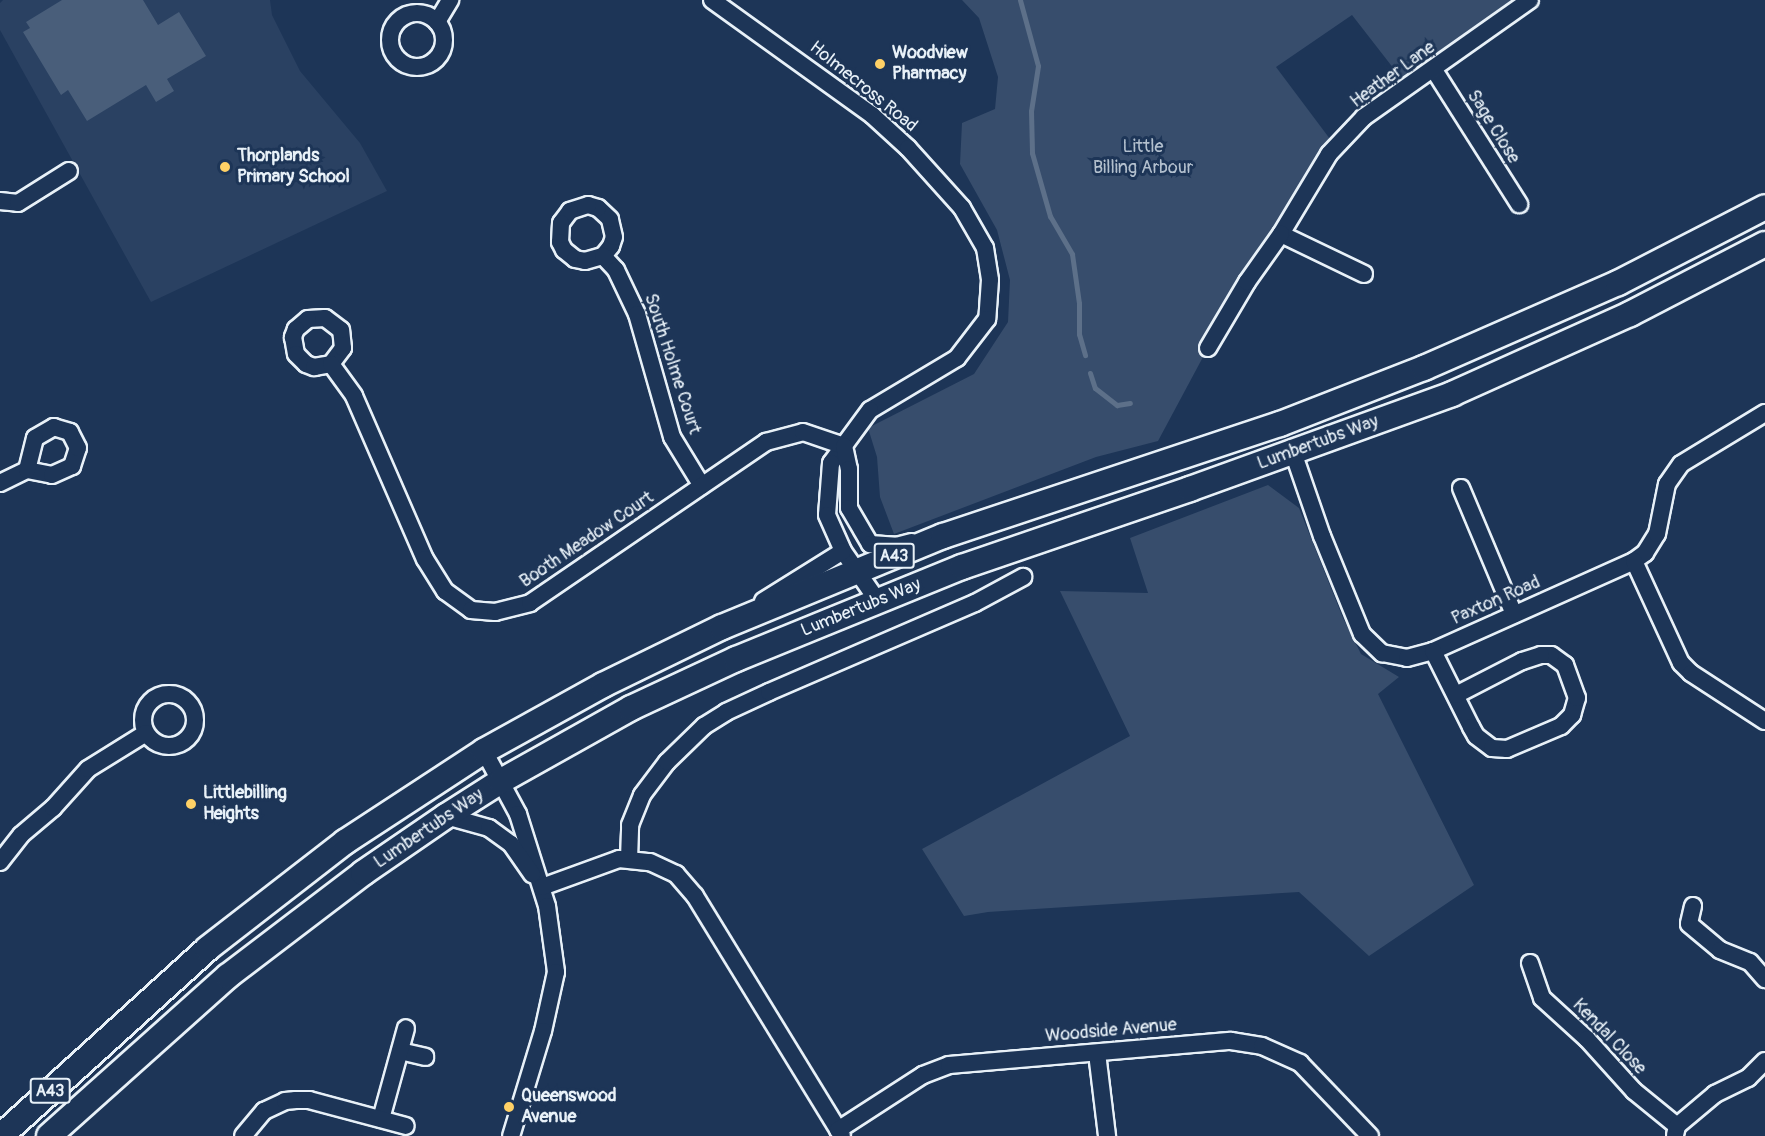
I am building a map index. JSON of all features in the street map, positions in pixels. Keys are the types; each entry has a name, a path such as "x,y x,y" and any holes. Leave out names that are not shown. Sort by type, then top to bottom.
{"highway":[{"name":"Lumbertubs Way","path":"1,1136 207,949 345,842 484,751 603,685 722,627 943,536 1280,424 1424,368 1618,283 1765,207"},
{"name":"Lumbertubs Way","path":"49,1136 228,976 363,873 501,781 631,708 736,659 877,600 1091,521 1293,452 1452,394 1630,314 1765,244"}],"street":[{"path":"436,22 450,0"},
{"name":"Holmecross Road","path":"712,0 872,115 908,148 962,208 985,248 990,280 987,319 957,358 870,410 831,464 826,515 855,572 877,600"},
{"name":"Heather Lane","path":"1208,348 1246,282 1281,234 1329,154 1364,117 1434,70 1530,0"},
{"name":"Sage Close","path":"1434,70 1519,204"},
{"path":"0,201 18,203 69,171"},
{"path":"1281,234 1364,274"},
{"name":"South Holme Court","path":"603,256 616,270 634,308 672,437 702,486"},
{"name":"Booth Meadow Court","path":"331,364 354,396 425,559 445,591 471,610 495,612 530,603 766,442 803,432 844,446"},
{"name":"Paxton Road","path":"1293,452 1326,546 1362,634 1371,644 1390,656 1407,658 1433,651 1634,561 1645,553 1657,534 1667,484 1681,464 1765,413"},
{"path":"844,446 849,469 849,508 870,544 896,546 943,536"},
{"path":"0,483 27,470"},
{"path":"1461,488 1515,614"},
{"name":"Lumbertubs Way","path":"722,627 843,551"},
{"path":"1634,561 1681,663 1691,673 1765,721"},
{"path":"629,859 630,825 642,795 667,762 704,726 726,712 768,692 975,603 1023,577"},
{"path":"1433,651 1476,736 1491,748 1500,750 1561,726 1572,715 1577,698 1565,665 1551,656 1541,655 1522,661 1456,695"},
{"path":"0,862 21,836 53,808 88,769 146,733"},
{"path":"484,751 518,814 542,887 554,943 556,972 543,1031 511,1136"},
{"path":"446,816 489,828 511,844 542,887"},
{"path":"542,887 603,863 629,859 664,867 676,874 695,896 840,1133"},
{"path":"1693,906 1689,924 1720,950 1750,962 1765,979"},
{"name":"Kendal Close","path":"1530,963 1542,998 1587,1039 1634,1091 1676,1131 1715,1094 1748,1078 1765,1060"},
{"path":"381,1119 406,1028"},
{"name":"Woodside Avenue","path":"840,1133 923,1075 949,1065 1217,1042 1262,1046 1287,1055 1312,1072 1370,1136"},
{"path":"400,1052 424,1057"},
{"path":"1097,1053 1107,1136"},
{"path":"243,1136 264,1111 285,1101 309,1100 406,1126"}],"shaded area":[{"name":"Thorplands Primary School","path":"3,0 270,0 272,15 300,71 360,143 387,191 151,302 0,30 0,3"}],"green space":[{"name":"Little Billing Arbour","path":"962,0 1528,0 1408,87 1352,15 1276,67 1336,147 1233,301 1158,441 1096,457 894,534 880,497 877,457 868,428 974,374 1008,322 1010,280 997,230 960,164 962,123 995,109 998,77 979,18"},
{"path":"1268,485 1299,508 1343,618 1361,654 1399,677 1378,694 1474,885 1369,956 1299,892 988,912 964,916 922,849 1130,736 1060,591 1148,593 1130,538"}],"building":[{"path":"62,0 143,0 158,25 179,12 206,56 167,79 174,91 156,102 146,85 87,121 68,90 61,95 23,32 30,28 26,22"}],"waterway":[{"path":"1020,0 1038,66 1031,111 1032,153 1050,216 1072,254 1079,303 1079,334 1085,355"},
{"path":"1090,373 1095,388 1117,405 1130,403"}],"place":[{"name":"Woodview Pharmacy","path":"880,64"},
{"name":"Thorplands Primary School","path":"225,167"},
{"name":"Littlebilling Heights","path":"191,804"},
{"name":"Queenswood Avenue","path":"509,1107"}]}
